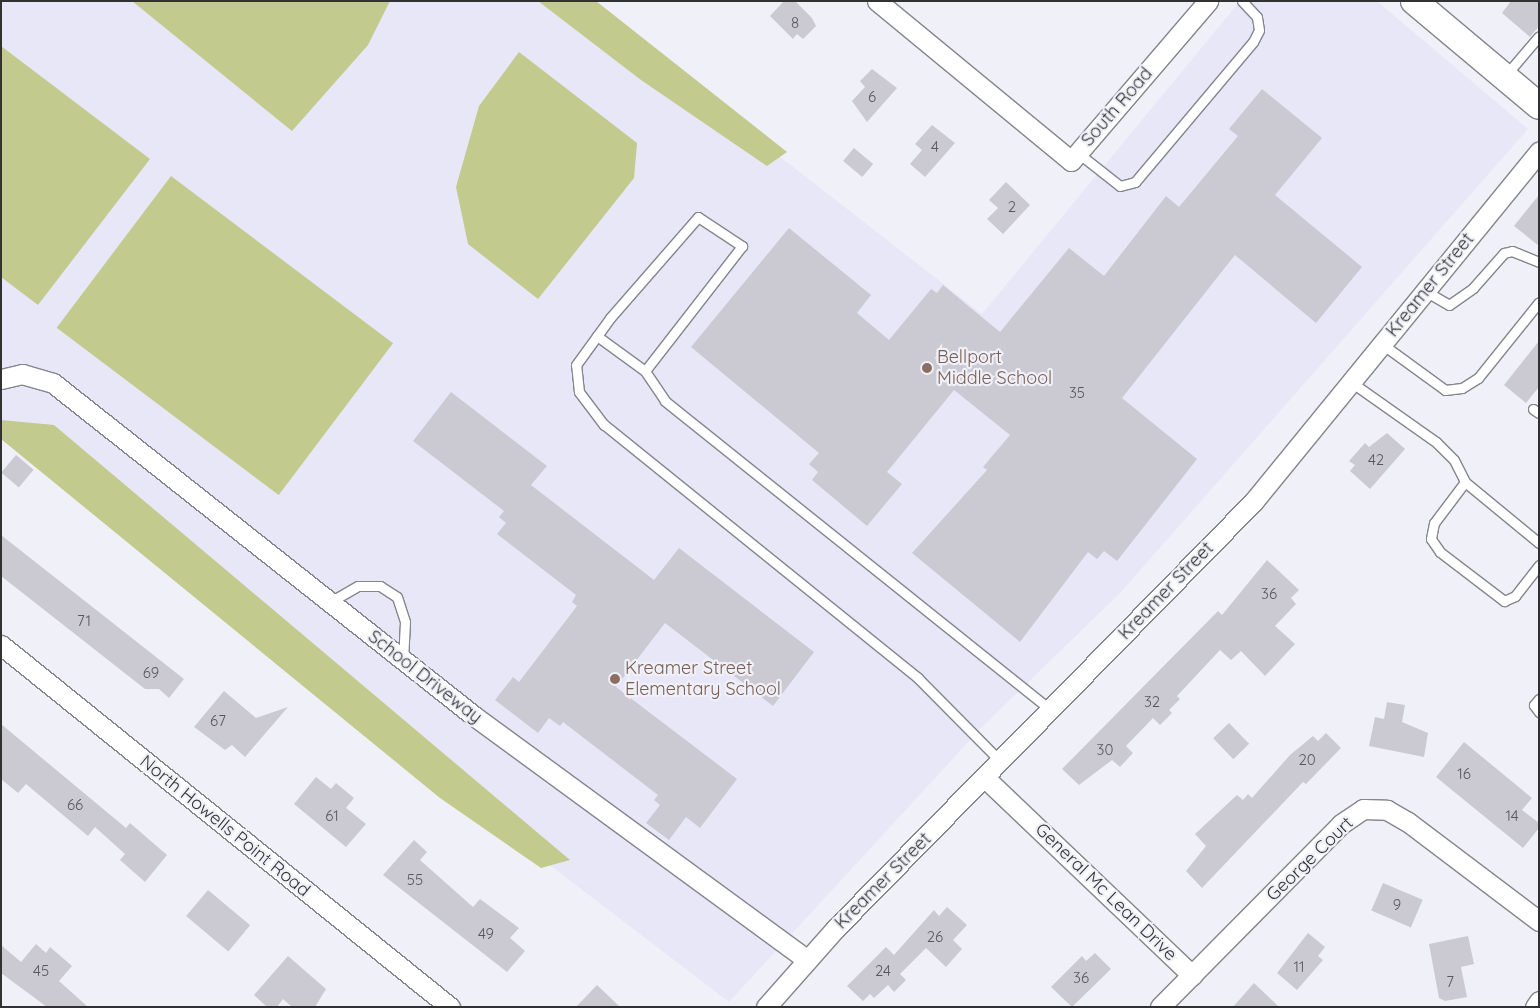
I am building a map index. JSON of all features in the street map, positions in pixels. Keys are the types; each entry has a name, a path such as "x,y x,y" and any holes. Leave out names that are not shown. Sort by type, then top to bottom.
{"main road":[{"path":"1414,1 1539,106"}],"street":[{"name":"South Road","path":"877,1 1071,161 1208,1"},
{"name":"Kreamer Street","path":"766,1007 807,960 1254,501 1539,151"},
{"name":"School Driveway","path":"1,379 22,374 53,383 403,660 807,960"},
{"name":"North Howells Point Road","path":"1,644 450,1007"},
{"name":"General Mc Lean Drive","path":"986,778 1192,975 1160,1007"},
{"name":"George Court","path":"1192,975 1341,824 1364,809 1386,810 1408,822 1539,921"},
{"path":"1535,1007 1539,1001"}],"lane":[{"path":"1078,153 1115,183 1135,182 1253,42 1259,30 1257,17 1242,1"},
{"path":"1505,76 1539,36"},
{"path":"645,371 742,246 715,224 698,217 597,336 576,365 579,392 604,425 918,678 1000,761"},
{"path":"1425,291 1449,304 1474,288 1504,253 1512,251 1539,262"},
{"path":"1382,344 1445,390 1462,388 1478,378 1539,302"},
{"path":"597,336 645,371 665,401 1050,709"},
{"path":"1351,382 1436,442 1454,460 1465,482 1539,543"},
{"path":"1465,482 1434,523 1431,539 1440,552 1504,601 1514,596 1539,565"},
{"path":"330,602 358,586 380,586 397,597 405,622 403,660"},
{"path":"1539,699 1534,704 1539,712"}],"shaded area":[{"name":"Bellport Middle School","path":"1,1 580,1 982,314 1240,1 1377,1 1528,129 1121,592 983,726 729,1002 243,631 1,439"}],"green space":[{"path":"132,1 390,1 368,45 292,131"},
{"path":"538,1 596,1 787,152 767,166 641,80"},
{"path":"1,46 150,159 38,305 1,277"},
{"path":"519,52 637,143 634,178 538,299 468,244 456,187 479,106"},
{"path":"171,176 393,343 279,495 57,328"},
{"path":"1,420 54,425 570,860 541,868 440,798 1,439"}],"building":[{"path":"784,1 795,1 812,18 816,26 803,39 797,34 793,39 770,16"},
{"path":"1511,1 1539,1 1539,26 1530,37 1502,13"},
{"path":"872,69 897,88 867,122 852,101 865,87 860,81"},
{"path":"1262,89 1322,138 1275,195 1362,267 1316,323 1235,255 1122,398 1197,459 1117,561 1104,551 1097,559 1088,552 1020,642 912,553 987,470 983,467 1010,435 954,390 887,472 902,484 867,526 812,480 818,472 809,464 819,453 691,347 789,228 871,295 857,313 889,340 931,289 937,293 943,285 1000,332 1069,248 1104,276 1166,196 1179,207 1238,136 1229,129"},
{"path":"932,125 955,143 925,177 910,164 922,150 915,144"},
{"path":"854,148 873,164 862,177 843,161"},
{"path":"1006,182 1030,205 1003,234 987,219 998,208 989,200"},
{"path":"1539,195 1539,246 1514,226"},
{"path":"1539,341 1539,387 1526,403 1504,385"},
{"path":"451,392 547,466 531,485 654,580 679,548 814,652 773,706 665,623 616,687 737,779 700,828 686,817 669,840 646,823 660,805 654,800 658,795 563,722 560,726 549,718 538,733 495,700 513,677 519,682 577,606 572,602 576,595 497,534 506,523 499,517 504,511 413,441"},
{"path":"1387,433 1405,449 1370,489 1350,471 1355,465 1349,461 1365,443 1369,447"},
{"path":"16,455 34,470 19,487 1,473"},
{"path":"1,535 184,679 169,698 159,689 145,689 1,576"},
{"path":"1267,560 1299,590 1291,598 1296,604 1275,626 1295,644 1265,676 1241,651 1231,660 1220,650 1177,696 1180,699 1169,710 1172,713 1160,725 1153,718 1126,746 1133,753 1120,767 1112,760 1079,785 1062,769 1218,611 1222,615"},
{"path":"224,691 256,718 288,707 245,757 232,745 225,750 194,727"},
{"path":"1387,702 1405,705 1402,722 1428,733 1424,757 1369,746 1375,717 1384,719"},
{"path":"1229,723 1249,744 1233,759 1213,738"},
{"path":"1,724 126,828 130,823 167,855 145,882 120,860 125,854 95,827 88,836 26,784 18,793 1,779"},
{"path":"1326,733 1341,748 1306,784 1303,782 1202,888 1186,871 1206,846 1195,834 1237,795 1243,800 1248,794 1252,798 1290,755 1313,736 1318,741"},
{"path":"1464,742 1532,798 1522,810 1539,823 1539,828 1523,848 1436,777"},
{"path":"316,777 331,789 336,783 354,798 346,808 366,824 346,847 294,804"},
{"path":"414,840 427,852 420,860 473,907 480,899 519,928 510,938 525,951 507,972 383,875"},
{"path":"1383,883 1423,900 1411,927 1371,911"},
{"path":"208,890 250,925 228,951 186,916"},
{"path":"947,907 967,925 953,940 962,949 946,967 926,948 900,974 906,980 894,992 888,985 874,998 870,994 863,1001 847,986 886,947 894,955 934,910 939,916"},
{"path":"1308,933 1325,947 1318,956 1323,960 1297,990 1277,973"},
{"path":"1468,936 1474,964 1461,967 1467,997 1445,1001 1439,998 1429,944"},
{"path":"36,944 46,953 50,947 72,966 59,981 88,1007 47,1007 1,973 1,945 21,962"},
{"path":"1095,953 1111,969 1072,1007 1051,987 1082,956 1086,961"},
{"path":"288,956 326,989 315,1007 292,1007 283,999 277,1007 267,1007 254,995"},
{"path":"1254,983 1279,1007 1233,1007"},
{"path":"597,985 620,1007 576,1007"}],"place":[{"name":"Bellport Middle School","path":"927,368"},
{"name":"Kreamer Street Elementary School","path":"615,679"}]}
